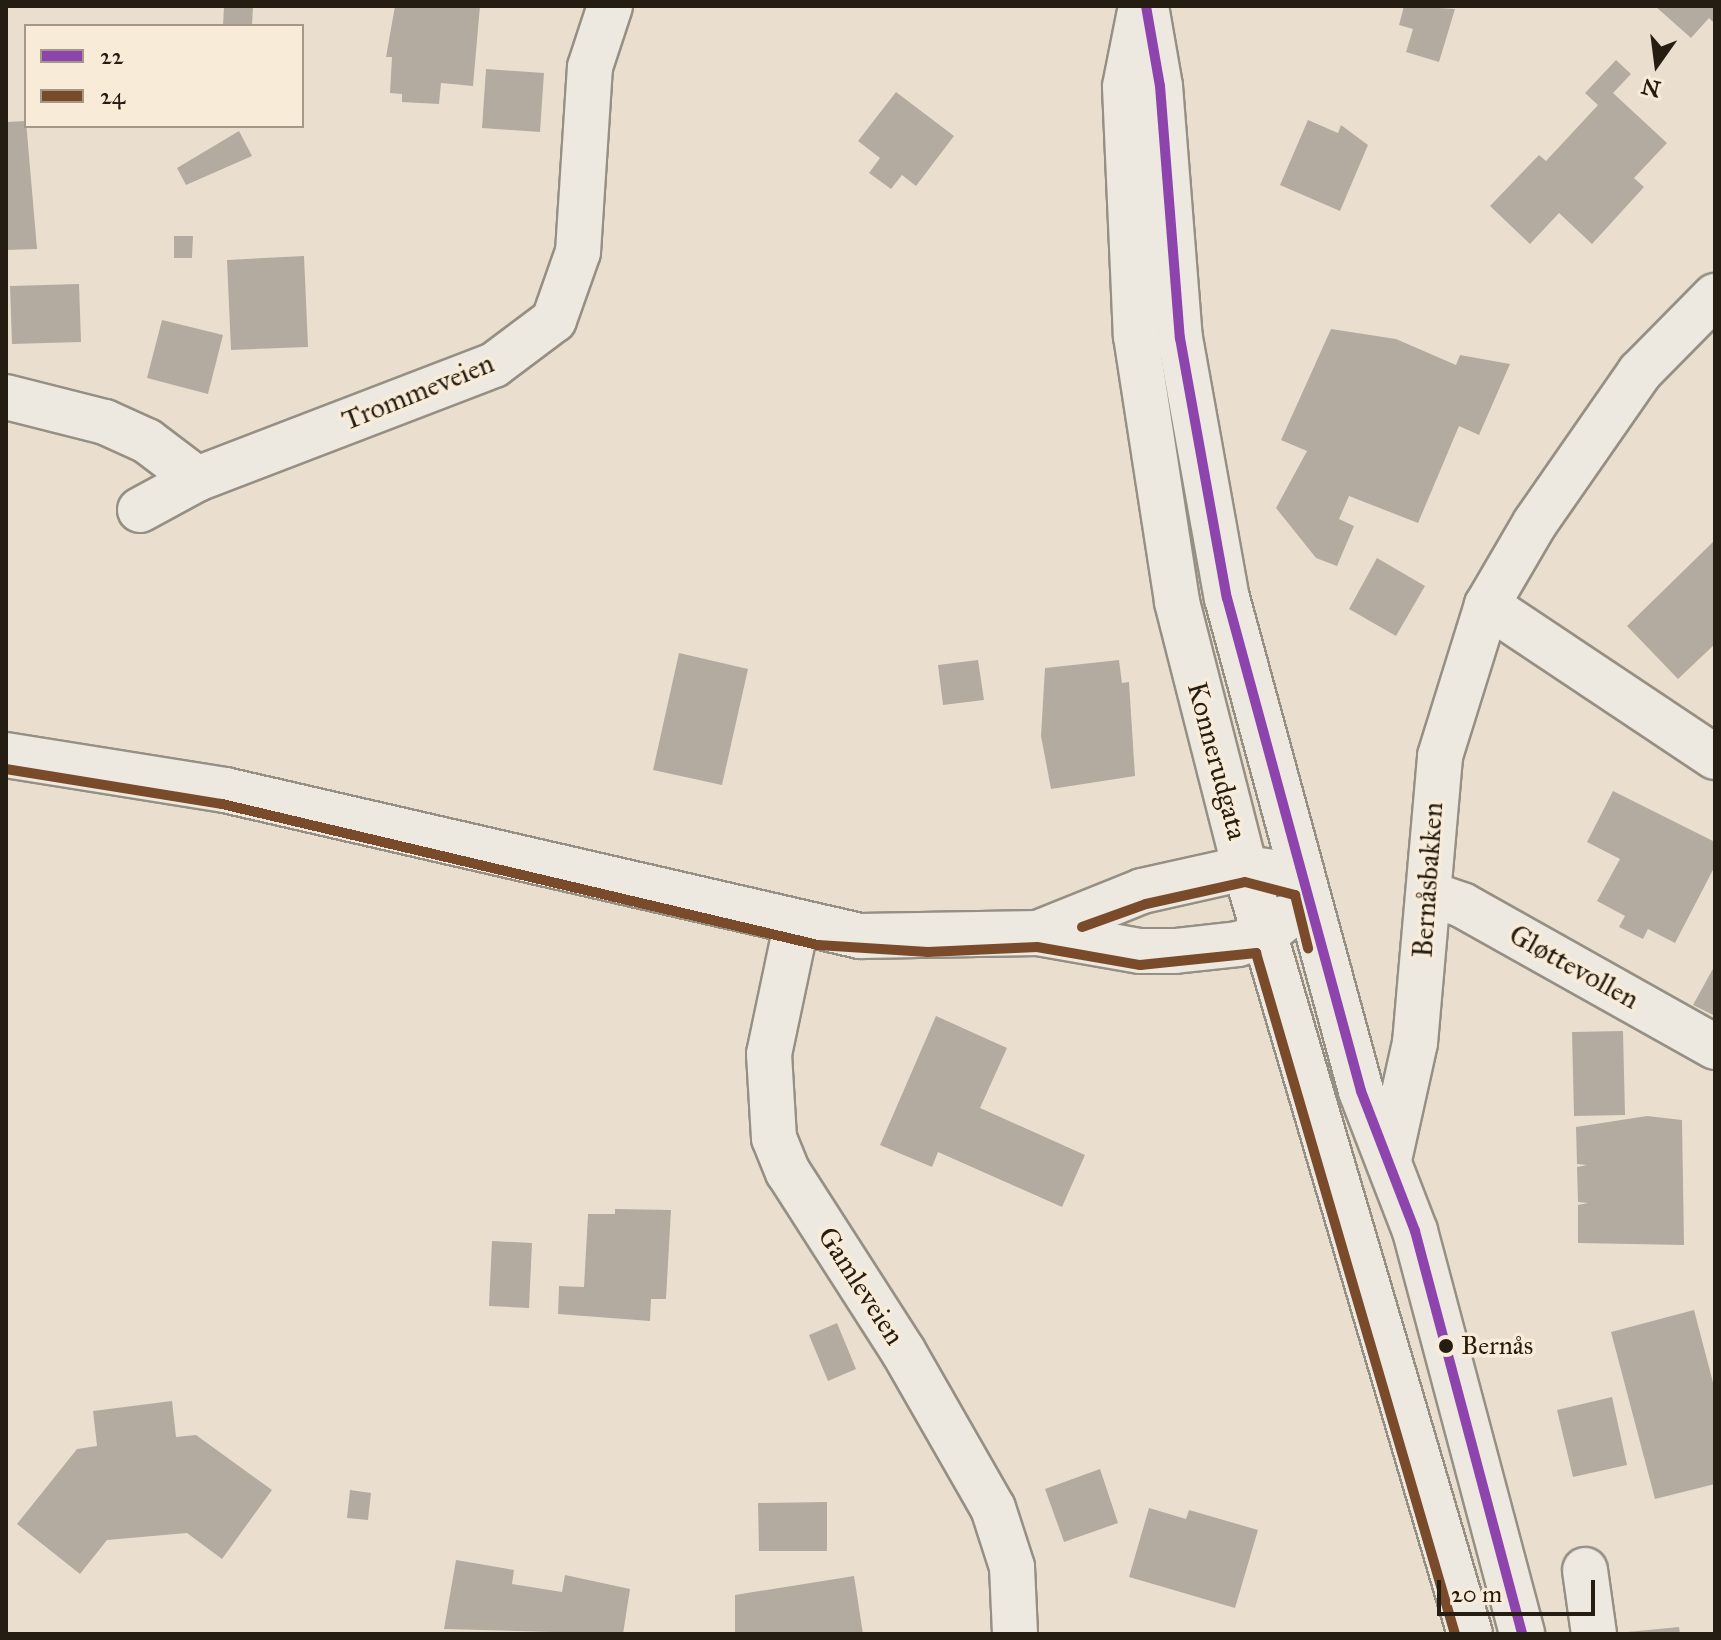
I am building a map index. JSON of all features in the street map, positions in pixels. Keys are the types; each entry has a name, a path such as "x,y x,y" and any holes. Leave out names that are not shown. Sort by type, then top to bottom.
{"street":[{"name":"Trommeveien","path":"140,510 197,479 459,380 535,340 554,320 578,252 590,67 610,6"},
{"name":"Konnerudgata","path":"1144,6 1125,87 1136,336 1177,602 1245,868 1470,1634"},
{"name":"Konnerudgata","path":"1144,6 1160,86 1180,338 1198,460 1234,628 1361,1091 1415,1231 1522,1634"},
{"name":"Bernåsbakken","path":"1389,1160 1415,1043 1430,894 1430,815 1440,756 1487,605 1535,523 1640,372 1715,296"},
{"path":"6,397 105,422 147,441 197,479"},
{"path":"1487,605 1715,757"},
{"path":"6,755 225,790 796,926 885,938 1038,933 1140,951 1238,944 1265,935 1295,910 1306,884 1245,868 1142,891 1038,933"},
{"name":"Gløttevollen","path":"1430,894 1462,905 1715,1047"},
{"name":"Gamleveien","path":"796,926 769,1054 774,1138 788,1172 911,1363 993,1508 1012,1567 1015,1634"},
{"path":"1585,1570 1594,1634"}],"building":[{"path":"224,6 253,6 252,24 223,24"},
{"path":"395,6 480,6 473,86 441,83 439,104 402,102 402,94 390,93 392,57 386,57"},
{"path":"1404,6 1455,9 1439,62 1406,52 1413,29 1399,25"},
{"path":"1655,6 1715,6 1715,24 1709,18 1691,38"},
{"path":"1616,60 1631,74 1613,93 1667,143 1634,178 1644,187 1592,244 1559,213 1530,244 1490,206 1539,155 1546,161 1598,105 1585,93"},
{"path":"486,69 544,73 540,132 482,128"},
{"path":"896,92 954,136 916,186 902,175 891,189 869,173 880,158 858,141"},
{"path":"1308,120 1338,133 1341,125 1368,145 1340,211 1280,185"},
{"path":"24,121 24,128 27,128 37,249 6,250 6,122"},
{"path":"239,131 252,156 186,185 177,168"},
{"path":"174,236 193,236 192,258 174,258"},
{"path":"304,256 308,347 231,350 227,260"},
{"path":"79,284 81,342 12,344 10,286"},
{"path":"162,320 223,335 208,394 147,378"},
{"path":"1331,329 1396,339 1456,365 1460,355 1510,364 1479,435 1459,426 1418,523 1349,496 1339,519 1354,526 1337,566 1316,558 1276,508 1307,451 1281,440"},
{"path":"1715,540 1715,644 1678,679 1627,626"},
{"path":"1377,558 1425,586 1396,636 1349,609"},
{"path":"679,653 748,669 722,785 653,770"},
{"path":"978,660 984,700 943,705 938,665"},
{"path":"1119,660 1122,683 1129,682 1135,776 1051,789 1041,736 1045,668"},
{"path":"1613,791 1715,842 1715,866 1675,943 1648,929 1643,939 1619,927 1625,916 1597,901 1620,859 1587,842"},
{"path":"1715,965 1715,1016 1693,1005"},
{"path":"936,1016 1007,1048 980,1108 1085,1155 1062,1207 938,1152 932,1167 880,1145"},
{"path":"1623,1031 1625,1115 1574,1116 1572,1032"},
{"path":"1647,1116 1682,1120 1684,1245 1578,1243 1578,1205 1588,1203 1578,1202 1577,1167 1587,1165 1577,1164 1576,1127"},
{"path":"615,1209 671,1210 666,1299 651,1299 650,1321 558,1314 559,1286 584,1287 588,1214 615,1214"},
{"path":"492,1241 532,1243 529,1308 489,1306"},
{"path":"1694,1310 1715,1390 1715,1484 1655,1499 1611,1332"},
{"path":"837,1323 856,1369 828,1381 809,1335"},
{"path":"1612,1397 1627,1465 1573,1477 1557,1410"},
{"path":"172,1401 176,1437 196,1435 272,1490 222,1559 187,1533 107,1540 80,1574 17,1524 77,1449 97,1446 93,1411"},
{"path":"1100,1469 1118,1523 1064,1542 1045,1489"},
{"path":"350,1490 371,1493 368,1520 347,1518"},
{"path":"827,1502 827,1551 759,1551 758,1503"},
{"path":"1149,1508 1186,1519 1189,1510 1258,1530 1235,1608 1129,1577"},
{"path":"456,1560 514,1570 512,1584 562,1592 565,1575 630,1589 623,1634 444,1629"},
{"path":"854,1576 863,1634 735,1634 735,1595"},
{"path":"1679,1627 1680,1634 1627,1634 1627,1632"}],"transit line":[{"name":"22","path":"1146,6 1160,86 1180,338 1227,598 1361,1091 1415,1231 1522,1634"},
{"name":"24","path":"6,769 222,804 818,945 928,952 1037,947 1140,965 1256,953 1455,1634"},
{"name":"24","path":"1082,927 1146,904 1245,882 1295,895 1308,948"}],"place":[{"name":"Bernås","path":"1446,1346"}]}
